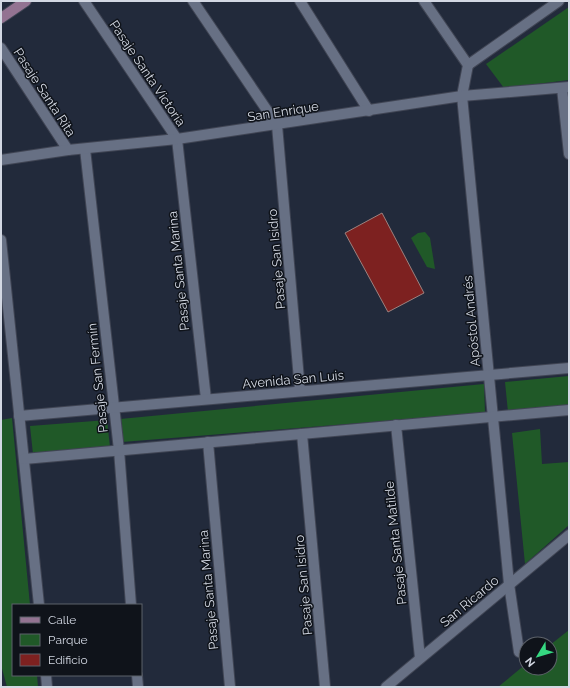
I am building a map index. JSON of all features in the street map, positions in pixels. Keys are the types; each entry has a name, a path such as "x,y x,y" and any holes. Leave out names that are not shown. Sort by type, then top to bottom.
{"street":[{"path":"1,18 26,1"},
{"name":"Pasaje Santa Victoria","path":"84,1 177,139"},
{"path":"193,1 277,125"},
{"path":"300,1 369,110"},
{"path":"424,1 468,65 559,1"},
{"name":"Pasaje Santa Rita","path":"1,48 68,150"},
{"name":"Apóstol Andrés","path":"468,65 462,96 509,584 518,645"},
{"path":"565,88 569,154"},
{"name":"San Enrique","path":"1,160 68,150 177,139 462,96 565,88"},
{"name":"Pasaje San Isidro","path":"277,125 300,392"},
{"name":"Pasaje Santa Marina","path":"177,139 206,399"},
{"name":"Pasaje San Fermín","path":"85,148 119,450 131,604"},
{"path":"1,240 39,604"},
{"name":"Avenida San Luis","path":"19,416 569,368"},
{"path":"24,459 569,410"},
{"name":"Pasaje Santa Matilde","path":"396,425 420,658"},
{"name":"Pasaje San Isidro","path":"302,434 325,687"},
{"name":"Pasaje Santa Marina","path":"208,442 230,687"},
{"name":"San Ricardo","path":"386,687 569,535"},
{"path":"46,676 47,687"},
{"path":"137,676 138,687"}],"green space":[{"path":"569,7 569,80 504,88 486,64"},
{"path":"425,232 430,238 435,269 427,267 411,238 418,233"},
{"path":"569,376 569,407 508,412 505,382"},
{"path":"484,384 485,413 122,442 120,419"},
{"path":"12,418 30,604 12,604 12,676 37,676 38,687 7,687 1,665 1,420"},
{"path":"107,420 110,447 33,454 30,426"},
{"path":"540,429 542,464 569,462 569,525 525,564 512,433"},
{"path":"569,630 569,687 498,687 518,671 518,676 558,676 558,639"}],"building":[{"path":"382,213 424,293 388,312 345,233"}]}
